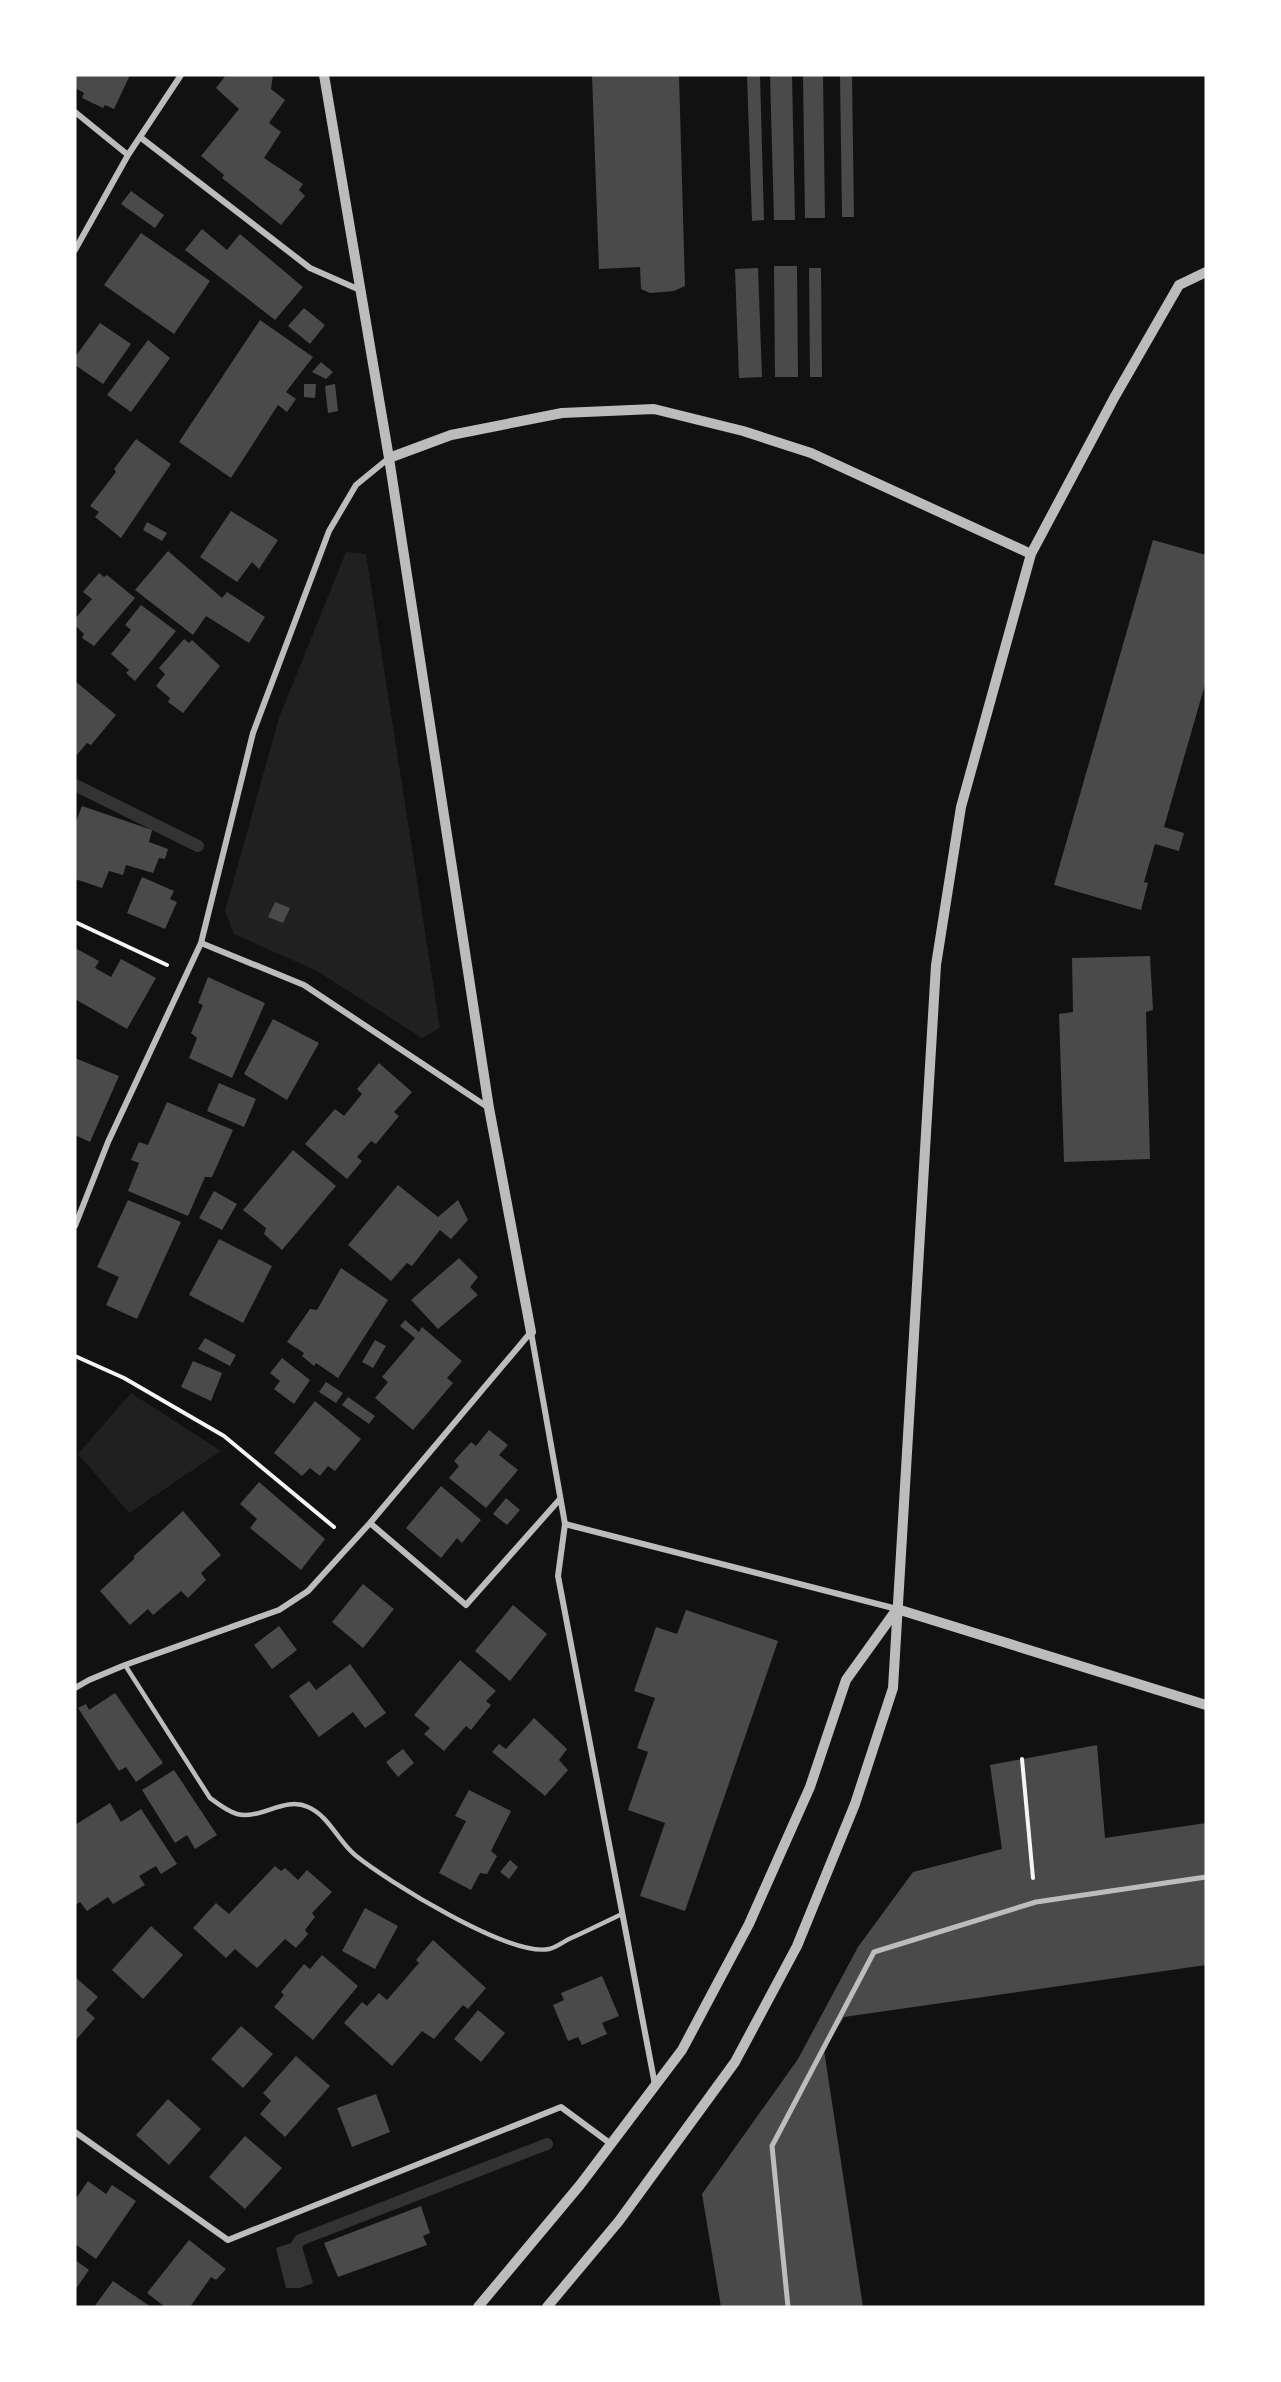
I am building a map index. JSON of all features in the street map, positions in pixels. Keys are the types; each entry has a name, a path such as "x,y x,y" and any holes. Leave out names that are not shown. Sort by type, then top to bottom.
{"street":[{"path":"75,250 128,155 181,75"},
{"path":"324,75 389,458 489,1108 565,1524 558,1576 655,2086"},
{"path":"75,112 128,155"},
{"path":"140,137 310,268 360,290"},
{"path":"547,2307 620,2221 735,2062 797,1946 855,1804 893,1688 936,965 961,807 1031,554 1114,398 1179,285 1206,272"},
{"path":"75,1226 108,1142 201,943 253,733 329,531 356,485 389,458 451,435 562,413 654,409 743,431 811,453 1031,554"},
{"path":"201,943 304,985 489,1108"},
{"path":"75,1688 125,1665 279,1610 308,1592 370,1523 531,1332"},
{"path":"370,1523 466,1605 560,1499"},
{"path":"565,1524 897,1609 1206,1705"},
{"path":"478,2307 611,2144 682,2050 749,1924 810,1787 846,1680 897,1609"},
{"path":"788,2307 772,2146 874,1952 1036,1902 1206,1877"},
{"path":"75,2132 228,2240 561,2107 611,2144"}],"lane":[{"path":"125,1665 210,1798 225,1809 240,1815 293,1803 309,1807 324,1818 349,1849 376,1872 431,1906 514,1945 548,1949 622,1914"}],"path":[{"path":"75,922 186,974"},
{"path":"75,1356 124,1378 224,1436 352,1543"},
{"path":"1022,1759 1036,1902"}],"shaded area":[{"path":"346,552 366,554 440,1028 422,1038 317,971 234,934 225,911 279,718"},
{"path":"131,1393 221,1451 129,1513 78,1454"},
{"path":"300,2240 313,2283 300,2288 286,2288 276,2248"}],"building":[{"path":"75,75 130,75 114,109 105,105 103,108 82,98 84,93 75,88"},
{"path":"226,75 273,75 271,89 285,100 269,123 281,132 264,158 303,184 299,190 305,196 281,225 222,178 224,175 201,156 239,109 216,88"},
{"path":"592,75 679,75 685,286 674,291 650,293 641,289 640,267 599,269"},
{"path":"747,75 760,75 764,220 752,221"},
{"path":"770,75 792,75 795,220 774,220"},
{"path":"803,75 823,75 825,218 805,218"},
{"path":"840,75 852,75 854,217 842,217"},
{"path":"131,191 164,215 155,228 121,204"},
{"path":"202,229 227,250 240,234 303,287 275,320 185,250"},
{"path":"141,233 210,281 174,334 104,285"},
{"path":"774,266 797,266 798,377 775,377"},
{"path":"758,268 762,377 739,378 735,269"},
{"path":"809,268 821,268 822,377 810,377"},
{"path":"304,308 325,325 310,344 288,326"},
{"path":"260,320 313,357 286,392 296,399 287,412 278,405 231,478 179,442"},
{"path":"100,323 131,344 103,384 75,365 75,357"},
{"path":"148,340 170,358 131,412 107,395"},
{"path":"321,362 333,372 326,379 312,372"},
{"path":"304,384 316,384 315,398 304,397"},
{"path":"335,384 338,411 328,413 325,386"},
{"path":"136,439 171,464 121,538 95,517 99,512 90,506 116,472 114,469"},
{"path":"231,511 278,540 259,569 252,562 237,582 200,557"},
{"path":"147,522 167,533 162,541 143,530"},
{"path":"1153,540 1206,555 1206,681 1164,827 1184,833 1179,851 1155,844 1144,882 1148,883 1141,910 1054,885"},
{"path":"168,551 222,598 227,592 265,617 249,643 206,616 193,635 135,590"},
{"path":"99,573 104,577 107,575 135,598 94,646 82,638 84,634 75,625 75,619 92,599 83,592"},
{"path":"141,605 176,631 135,681 126,673 129,670 111,654 131,630 125,625"},
{"path":"184,639 189,643 192,640 220,666 183,713 168,702 170,698 156,686 165,674 159,668"},
{"path":"75,681 116,715 91,745 87,743 75,757"},
{"path":"82,806 152,830 149,842 168,849 165,859 159,858 153,873 126,865 123,875 109,871 102,888 75,879 75,824"},
{"path":"142,877 174,891 170,899 177,902 165,929 127,913"},
{"path":"275,902 290,908 283,923 268,917"},
{"path":"75,948 99,961 95,968 111,977 121,959 156,978 127,1029 75,999"},
{"path":"1150,956 1153,1010 1146,1012 1150,1159 1064,1162 1059,1014 1073,1012 1072,958"},
{"path":"208,977 265,1003 232,1078 189,1058 197,1038 191,1033 203,1005 198,1003"},
{"path":"273,1019 319,1043 287,1100 244,1074"},
{"path":"75,1058 119,1076 90,1142 75,1135"},
{"path":"379,1063 412,1092 394,1112 399,1116 376,1144 371,1141 357,1157 362,1161 347,1179 305,1144 335,1109 344,1116 362,1094 357,1089"},
{"path":"219,1083 256,1099 244,1127 207,1111"},
{"path":"167,1102 233,1130 212,1177 205,1177 188,1216 128,1191 139,1163 131,1160 139,1142 148,1145"},
{"path":"293,1150 336,1186 282,1250 264,1234 266,1228 243,1210"},
{"path":"398,1185 438,1217 458,1200 468,1220 451,1239 440,1230 412,1266 407,1263 391,1281 348,1245"},
{"path":"214,1191 237,1204 222,1230 199,1218"},
{"path":"128,1200 181,1222 137,1319 106,1305 119,1277 97,1267"},
{"path":"219,1239 272,1266 243,1323 189,1295"},
{"path":"459,1258 478,1277 470,1287 478,1295 438,1329 411,1300"},
{"path":"341,1268 388,1300 338,1378 316,1363 314,1366 302,1356 304,1353 287,1342 310,1309 317,1310"},
{"path":"405,1320 419,1332 422,1327 462,1361 447,1378 453,1383 413,1430 375,1398 388,1382 382,1377 415,1338 400,1326"},
{"path":"205,1338 236,1355 230,1366 198,1349"},
{"path":"375,1340 386,1346 373,1368 362,1362"},
{"path":"282,1358 310,1380 294,1404 274,1389 280,1381 270,1373"},
{"path":"193,1361 222,1373 211,1401 181,1387"},
{"path":"326,1382 343,1393 336,1403 319,1392"},
{"path":"348,1397 375,1416 369,1424 342,1405"},
{"path":"315,1401 361,1439 335,1471 328,1466 320,1476 310,1468 302,1476 274,1453"},
{"path":"489,1430 508,1445 499,1455 518,1470 486,1508 449,1478 459,1466 454,1461 471,1442 476,1446"},
{"path":"259,1482 325,1539 301,1570 250,1528 257,1519 240,1504"},
{"path":"441,1486 481,1520 462,1543 457,1538 441,1558 406,1528"},
{"path":"506,1498 520,1510 507,1525 493,1514"},
{"path":"183,1511 221,1555 201,1573 206,1580 188,1598 181,1591 153,1615 148,1609 130,1625 100,1591"},
{"path":"363,1584 394,1609 363,1648 332,1622"},
{"path":"513,1605 547,1634 510,1681 475,1651"},
{"path":"686,1610 778,1641 685,1911 640,1896 665,1823 628,1810 648,1752 637,1748 655,1698 634,1691 656,1627 677,1634"},
{"path":"279,1626 297,1650 272,1669 254,1645"},
{"path":"460,1660 496,1691 486,1701 491,1705 471,1730 466,1726 444,1751 424,1734 430,1728 414,1715"},
{"path":"350,1664 386,1713 365,1728 353,1712 319,1737 289,1696 309,1681 316,1690"},
{"path":"115,1693 163,1763 136,1782 126,1767 119,1771 78,1708 86,1704 89,1710"},
{"path":"534,1718 567,1749 559,1760 568,1770 545,1796 492,1752 499,1744 506,1749"},
{"path":"1097,1745 1105,1838 1206,1823 1206,1965 844,2017 824,2050 863,2307 721,2307 702,2194 798,2059 858,1947 913,1872 1002,1849 990,1765"},
{"path":"403,1749 414,1763 398,1777 386,1762"},
{"path":"174,1770 217,1835 195,1849 187,1835 175,1843 142,1790"},
{"path":"469,1790 511,1811 491,1851 497,1856 487,1874 480,1873 471,1890 439,1873 466,1821 455,1816"},
{"path":"110,1803 121,1822 141,1809 177,1864 161,1874 156,1866 139,1876 145,1885 113,1904 108,1897 87,1911 80,1902 75,1905 75,1825"},
{"path":"510,1860 518,1867 509,1879 500,1872"},
{"path":"275,1866 281,1871 285,1868 298,1880 307,1870 332,1892 312,1913 315,1917 305,1930 308,1934 296,1948 285,1939 257,1968 235,1949 226,1958 193,1928 216,1903 229,1914"},
{"path":"365,1908 398,1926 375,1969 342,1951"},
{"path":"151,1926 183,1955 143,1999 112,1970"},
{"path":"433,1940 486,1988 468,2009 463,2005 434,2039 422,2031 392,2066 344,2023 362,2002 367,2006 379,1993 387,2000 419,1963 416,1960"},
{"path":"322,1955 358,1986 313,2040 274,2007 284,1995 281,1992 304,1964 310,1969"},
{"path":"602,1976 619,2016 602,2023 607,2034 582,2045 578,2037 568,2041 553,2005 564,2000 561,1993"},
{"path":"75,1977 98,1997 86,2010 95,2018 75,2041"},
{"path":"478,2010 505,2033 481,2062 454,2039"},
{"path":"241,2026 273,2054 243,2088 211,2059"},
{"path":"296,2056 330,2086 285,2137 260,2114 271,2101 263,2093"},
{"path":"376,2094 390,2132 352,2147 337,2108"},
{"path":"168,2099 201,2129 169,2165 136,2135"},
{"path":"245,2136 282,2168 245,2209 209,2177"},
{"path":"88,2181 106,2194 112,2185 136,2201 96,2259 75,2244 75,2200"},
{"path":"421,2206 430,2233 423,2236 427,2245 338,2277 324,2243"},
{"path":"189,2240 226,2269 216,2280 211,2277 190,2307 165,2307 147,2293"},
{"path":"75,2260 89,2270 75,2290"},
{"path":"113,2281 151,2307 94,2307"}],"waterway":[{"path":"75,785 198,846"},
{"path":"292,2252 300,2240 547,2144"}]}
